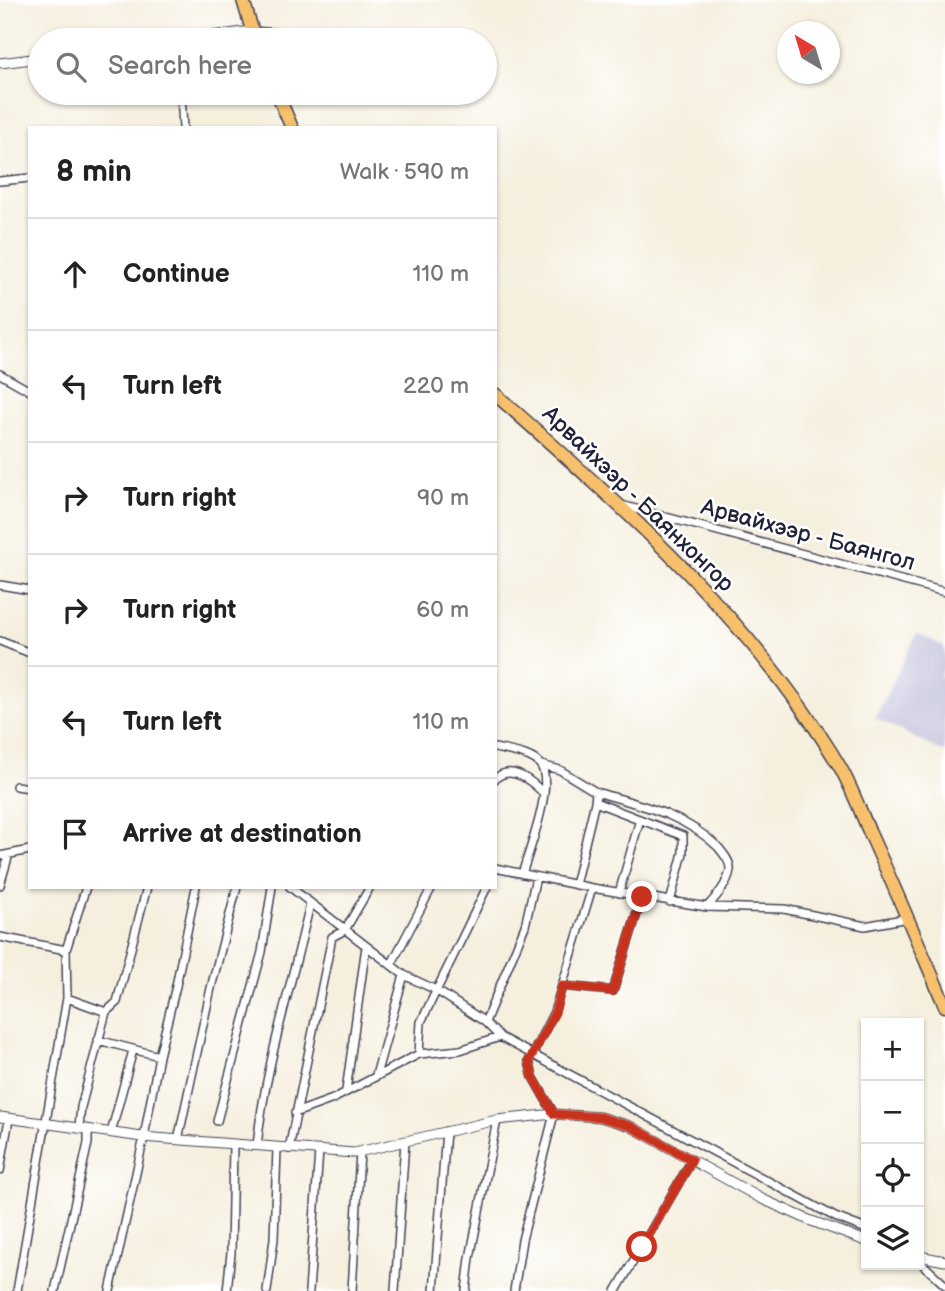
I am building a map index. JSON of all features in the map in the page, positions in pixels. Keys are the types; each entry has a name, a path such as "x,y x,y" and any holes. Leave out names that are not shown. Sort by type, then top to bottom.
{"highway":[{"path":"243,0 252,28"},
{"path":"282,105 291,126"},
{"name":"Арвайхээр - Баянхонгор","path":"497,396 620,504 714,598 810,719 842,770 945,1006"}],"street":[{"path":"0,63 28,60"},
{"path":"182,105 183,126"},
{"path":"0,181 28,178"},
{"path":"0,374 28,390"},
{"name":"Арвайхээр - Баянгол","path":"620,504 945,592"},
{"path":"0,585 28,590"},
{"path":"0,641 28,652"},
{"path":"497,749 560,769 596,792 677,817 721,850 730,869 722,888 707,907"},
{"path":"522,874 544,794 545,778 541,765"},
{"path":"497,777 505,774 522,775 544,794"},
{"path":"16,786 28,788"},
{"path":"575,885 596,792"},
{"path":"595,802 683,836 683,853 670,902"},
{"path":"619,893 640,819"},
{"path":"0,856 28,850"},
{"path":"0,886 9,854"},
{"path":"497,870 670,902 707,907 784,909 864,926 908,918"},
{"path":"485,1022 525,926 536,877"},
{"path":"514,1291 522,1240 554,1114 530,1071 531,1055 555,1012 592,888"},
{"path":"17,1291 67,998 66,950 85,889"},
{"path":"55,1291 88,1143 81,1107 106,1012 117,1002 146,889"},
{"path":"110,1291 196,889"},
{"path":"178,1140 211,988 236,889"},
{"path":"217,1121 262,952 272,889"},
{"path":"289,1149 332,937 345,930 369,889"},
{"path":"391,965 431,889"},
{"path":"419,1054 421,1021 487,889"},
{"path":"298,891 310,904 404,975 436,990 485,1022 500,1037 835,1217 861,1227"},
{"path":"562,986 613,991 642,897"},
{"path":"257,1146 273,1059 310,904"},
{"path":"0,937 66,950"},
{"path":"346,1091 366,946"},
{"path":"376,1075 404,975"},
{"path":"67,998 106,1012"},
{"path":"295,1113 419,1054 460,1051 500,1037"},
{"path":"98,1040 159,1056"},
{"path":"111,1133 133,1049"},
{"path":"0,1171 5,1118 144,1137 360,1152 496,1119 554,1114 600,1117 630,1126 762,1199 808,1220 861,1239"},
{"path":"467,1291 470,1258 496,1119"},
{"path":"434,1291 446,1131"},
{"path":"395,1291 405,1141"},
{"path":"227,1291 231,1253 233,1145"},
{"path":"267,1291 274,1239 278,1148"},
{"path":"309,1291 319,1151"},
{"path":"352,1291 360,1152"},
{"path":"616,1291 692,1160"},
{"path":"924,1259 945,1262"},
{"path":"924,1263 945,1285"}],"shaded area":[{"path":"917,633 945,647 945,666 940,676 945,679 945,753 875,718"}],"route":[{"path":"642,897 613,991 562,986 555,1012 531,1055 529,1066 554,1114 600,1117 630,1126 692,1160 642,1247"}]}
